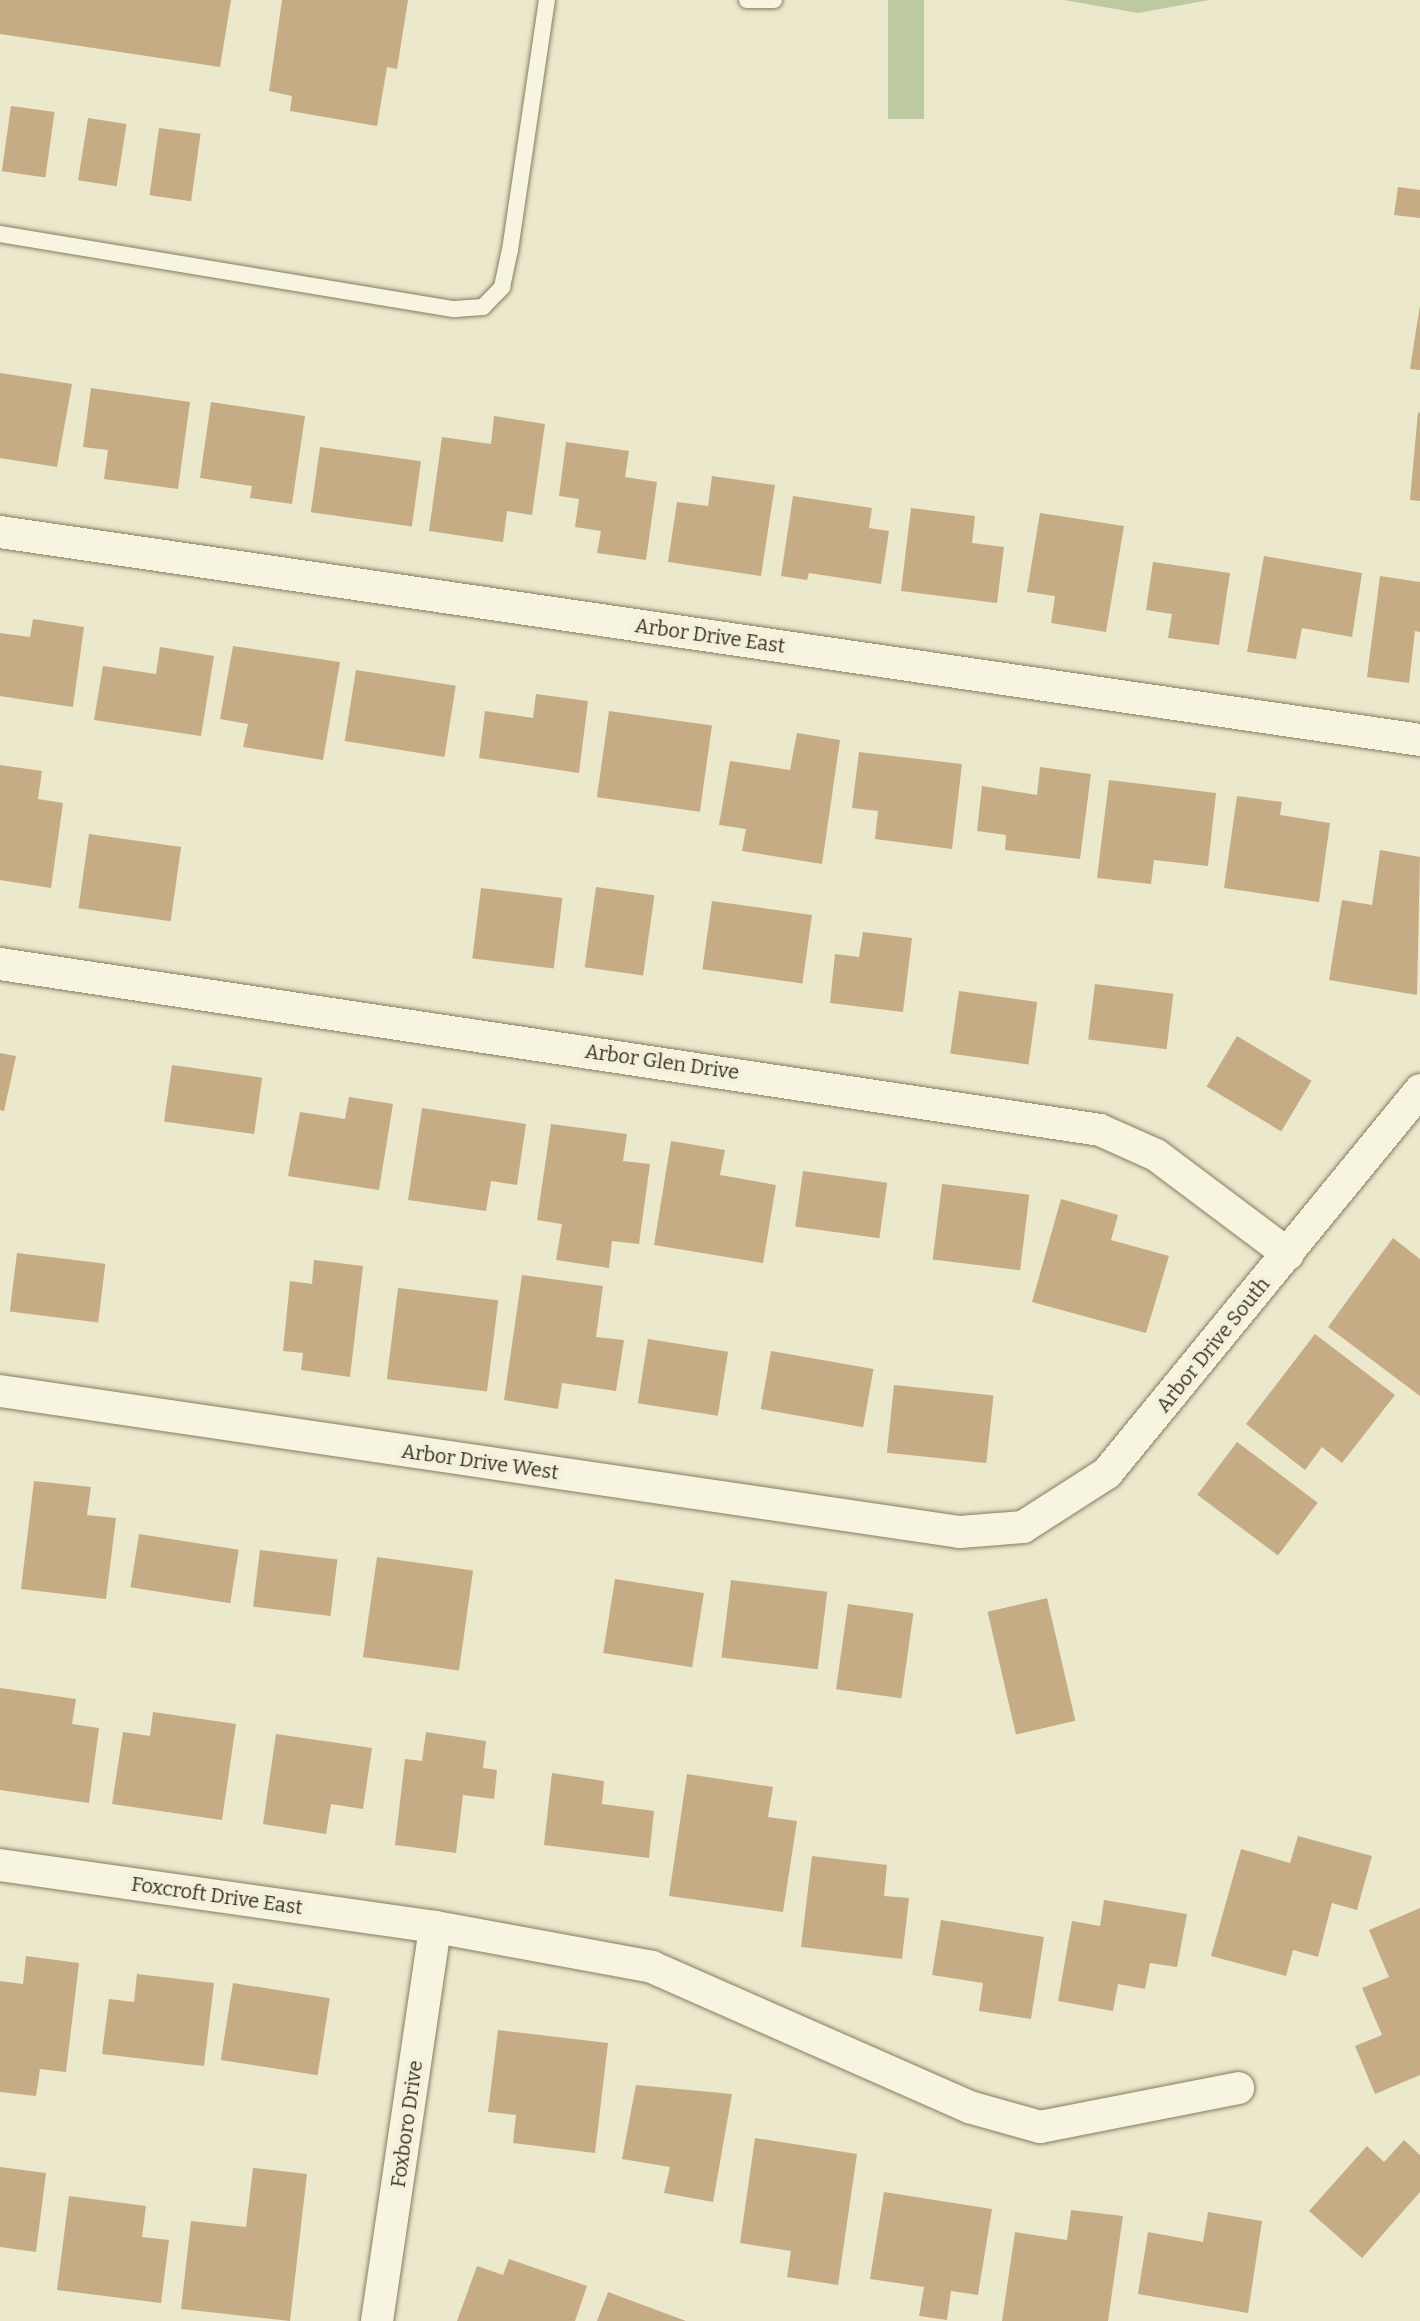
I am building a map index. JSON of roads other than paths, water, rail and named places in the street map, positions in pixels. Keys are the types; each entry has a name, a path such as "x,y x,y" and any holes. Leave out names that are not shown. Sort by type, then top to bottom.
{"street":[{"name":"Arbor Drive East","path":"0,532 1420,740"},
{"name":"Arbor Glen Drive","path":"0,964 1100,1130 1156,1155 1288,1254"},
{"name":"Arbor Drive South","path":"960,1532 1023,1527 1107,1473 1420,1090"},
{"name":"Arbor Drive West","path":"0,1391 960,1532"},
{"name":"Foxcroft Drive East","path":"0,1865 435,1927 652,1967 969,2107 1040,2127 1238,2088"},
{"name":"Foxboro Drive","path":"377,2321 435,1927"}],"lane":[{"path":"0,234 455,309 483,307 502,287 510,250 547,0"},
{"path":"747,0 774,0"}]}
